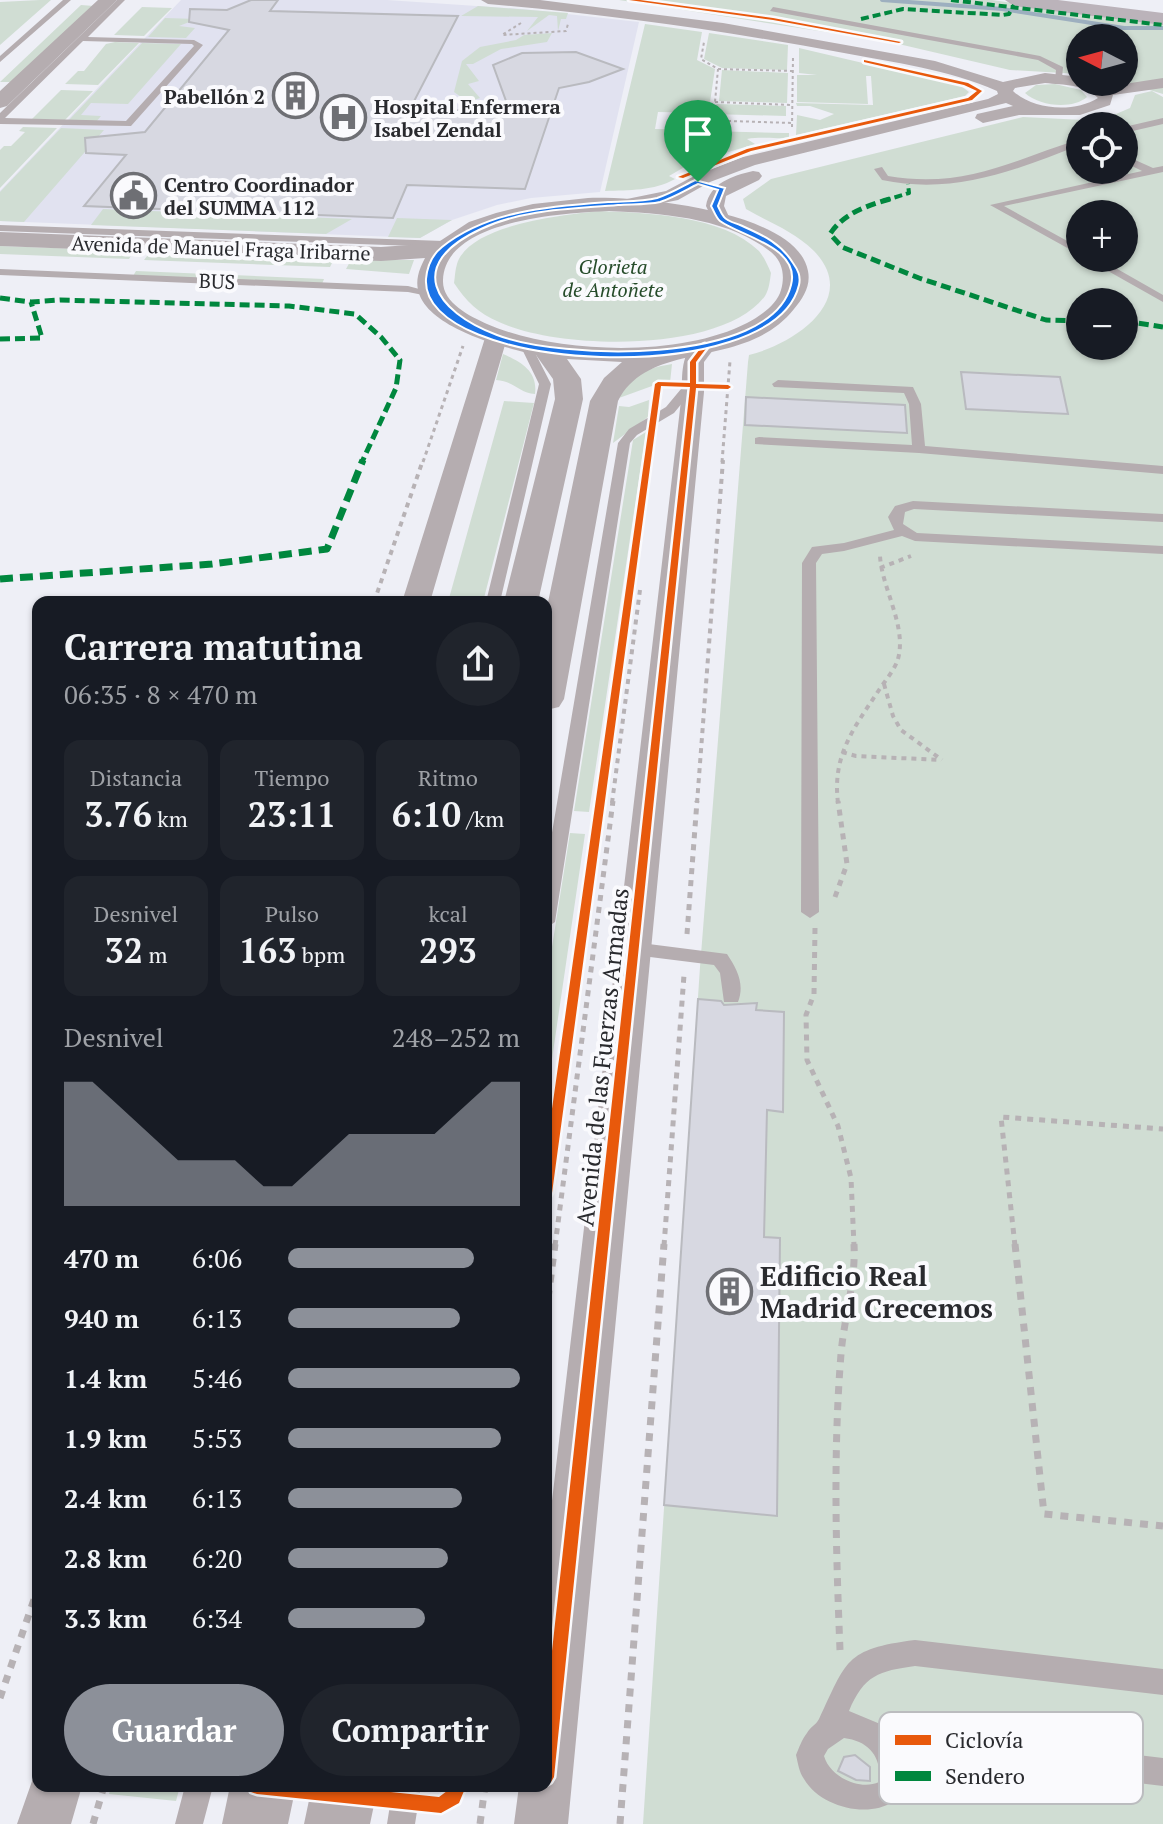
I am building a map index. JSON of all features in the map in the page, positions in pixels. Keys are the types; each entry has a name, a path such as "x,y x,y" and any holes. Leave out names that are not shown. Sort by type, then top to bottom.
{"highway":[{"path":"1014,0 1163,19"},
{"path":"1041,0 1096,6 1147,0"}],"street":[{"path":"0,72 80,0"},
{"path":"0,102 108,0"},
{"path":"488,0 638,15 805,40 966,75 1042,109"},
{"path":"548,0 758,26 988,73 1066,79"},
{"path":"629,204 671,196 716,173 749,161 994,103 1019,80 1032,78"},
{"path":"1138,87 1163,83"},
{"path":"721,219 715,206 717,194 729,185 766,171 1019,110 1087,109 1104,102 1105,96"},
{"path":"629,204 693,212 721,219 757,233 782,251 790,261 796,282 788,304 765,323 705,346 662,353 604,356 537,349 496,338 467,325 445,310 431,289 431,267 446,247 479,227 518,214 565,206 629,204"},
{"name":"Avenida de Manuel Fraga Iribarne","path":"0,239 381,254 446,247"},
{"name":"Avenida de Manuel Fraga Iribarne","path":"0,259 376,275 431,289"},
{"path":"418,596 496,338"},
{"name":"Avenida de las Fuerzas Armadas","path":"552,1720 693,392 690,386 693,362 705,346"},
{"path":"522,596 569,399 567,379 537,349"},
{"path":"552,668 604,401 612,383 629,367 662,353"},
{"path":"44,1824 54,1792"},
{"path":"255,1824 262,1792"},
{"path":"337,1824 344,1792"},
{"path":"541,1824 544,1792"}],"lane":[{"path":"0,60 67,0"},
{"path":"0,119 121,0"},
{"path":"773,9 1040,58 1060,69 1058,78"},
{"path":"0,119 133,123 199,45 194,42 82,39"},
{"path":"1138,127 1163,121"},
{"path":"879,169 885,178 908,184 961,183 1066,147"},
{"path":"1138,163 1157,170 1163,177"},
{"path":"1066,244 995,205 1157,170"},
{"name":"BUS","path":"0,228 446,247"},
{"name":"BUS","path":"0,272 431,289"},
{"path":"1115,272 1163,299"},
{"path":"494,596 545,384 537,349"},
{"path":"778,384 909,390 915,404 919,449"},
{"path":"552,885 624,443 633,432 670,410 690,386"},
{"path":"759,441 919,449 1163,470"},
{"path":"1163,518 913,505 900,509 895,517 896,525 915,537 1163,550"},
{"path":"817,915 809,563 817,550 844,547 903,532"},
{"path":"633,949 720,959 729,972 731,997"},
{"path":"828,1730 849,1677 879,1656 915,1653 1163,1682"},
{"path":"879,1738 856,1724 841,1724 818,1739 812,1752 811,1768 815,1784 839,1818 862,1814 882,1804"},
{"path":"1143,1770 1163,1772"},
{"path":"189,1824 197,1792"},
{"path":"401,1824 406,1792"}],"path":[{"path":"523,22 502,35 552,32"},
{"path":"706,30 701,59 718,69 793,71"},
{"path":"792,132 793,44"},
{"path":"715,102 718,69"},
{"path":"697,169 707,108 715,102 792,105"},
{"path":"668,119 792,123"},
{"path":"697,169 712,162"},
{"path":"376,596 463,346"},
{"path":"620,1824 730,359"},
{"path":"690,386 728,387"},
{"path":"831,905 849,867 837,791 837,765 898,660 900,648 900,630 881,586 880,554 884,536"},
{"path":"608,742 636,585"},
{"path":"552,1265 636,585"},
{"path":"842,752 856,756 942,760 900,730 889,690 884,684"},
{"path":"816,929 817,915"},
{"path":"817,915 814,994 806,1015 807,1060 838,1126 851,1178 855,1260 841,1352 834,1495 840,1651 849,1677"},
{"path":"1163,1129 1001,1117 1044,1514 1163,1526"},
{"path":"0,1698 32,1605"},
{"path":"93,1824 102,1792"},
{"path":"480,1824 484,1792"}],"shaded area":[{"name":"Hospital Enfermera Isabel Zendal","path":"181,0 387,0 522,9 639,22 600,192 531,198 497,205 452,220 420,238 0,221 0,191"}],"green space":[{"path":"51,0 0,45 0,2"},
{"path":"619,0 992,0 1163,24 1163,94 1138,86 1138,24 1066,24 1066,73 1010,70 890,42"},
{"path":"81,5 94,6 12,82 0,82"},
{"path":"478,6 568,13 566,19 561,19 558,31 557,16 549,15 527,31 538,17 461,16"},
{"path":"142,7 172,8 144,36 114,35"},
{"path":"165,18 197,19 179,26 195,28 186,38 148,37"},
{"path":"645,24 702,32 697,60 715,69 710,102 703,107 702,113 658,112 655,129 699,130 693,162 669,176 675,179 650,188 605,191"},
{"path":"552,33 547,42 501,49 473,64 466,64 479,81 468,84 480,98 468,102 454,92 462,61 480,47 516,40 524,35"},
{"path":"709,33 788,45 787,70 722,68 704,59"},
{"path":"139,43 98,85 65,84 78,71 84,71 106,44"},
{"path":"142,43 181,44 128,104 91,103 81,115 101,116 96,122 68,121"},
{"path":"799,48 961,86 969,92 965,96 796,135 797,115 820,120 834,114 810,106 797,106 796,103 873,105 871,76 866,76 868,104 797,102 797,75 817,75 799,73"},
{"path":"722,70 788,73 787,103 719,101"},
{"path":"1036,85 1066,87 1066,96 1087,97 1064,105 1038,101 1025,93"},
{"path":"61,90 93,91 65,120 32,119"},
{"path":"1152,91 1163,97 1163,1824 643,1824 700,967 748,362 749,355 785,341 802,330 826,303 830,286 827,269 814,251 790,233 746,209 743,199 771,179 1023,117 1066,119 1066,184 1138,184 1138,112 1121,112 1130,108 1138,94"},
{"path":"717,104 786,106 786,116 711,114 711,108"},
{"path":"23,127 57,128 0,188 0,150 11,146 25,132 19,131"},
{"path":"61,128 104,130 24,222 0,221 0,192"},
{"path":"708,131 789,133 789,137 747,139 755,144 702,160"},
{"path":"103,209 352,219 326,234 91,225"},
{"name":"Glorieta de Antoñete","path":"599,211 683,218 725,230 743,239 759,251 771,273 765,296 744,315 714,328 677,337 598,341 559,338 499,322 473,306 454,283 457,264 465,250 479,239 519,224"},
{"path":"397,218 452,220 420,238 388,237"},
{"path":"0,246 134,251 129,259 0,254"},
{"path":"150,252 334,259 330,267 144,260"},
{"path":"351,260 414,260 409,274 346,269"},
{"path":"136,271 324,279 322,284 133,276"},
{"path":"503,354 531,373 535,394 496,380"},
{"path":"672,364 670,383 653,382 652,386 619,398 628,383 640,374"},
{"path":"649,400 648,417 613,443 619,406 629,407"},
{"path":"504,401 534,403 485,596 450,596"},
{"path":"646,432 589,812 574,811 633,440"},
{"path":"570,833 585,834 552,1059 552,947"},
{"path":"110,1792 178,1792 176,1801"}],"building":[{"path":"251,0 278,0 270,11 458,16 410,109 510,112 493,65 522,53 576,52 623,69 589,82 559,88 525,189 407,185 393,218 84,206 126,155 86,153 85,138 145,132 229,30 189,22 190,9 227,10"},
{"path":"961,372 1060,377 1068,414 966,409"},
{"path":"746,397 905,405 907,433 745,425"},
{"name":"Edificio Real Madrid Crecemos","path":"698,999 721,1001 724,1005 757,1003 756,1010 784,1012 783,1112 767,1110 764,1237 780,1238 777,1516 664,1505"},
{"path":"855,1755 870,1767 870,1781 856,1780 838,1771 844,1757"}],"waterway":[{"path":"882,0 1002,9 1124,28 1163,28"}],"marked path":[{"path":"951,0 1163,25"},
{"path":"861,19 903,9 1003,15 1009,14 1014,5"},
{"path":"908,184 909,193 854,212 836,225 830,234 842,247 919,278 1046,320 1066,321"},
{"path":"0,298 31,302 60,300 289,306 355,314 381,337 400,360 396,388 327,549 212,564 0,579"},
{"path":"0,339 42,338 31,302"},
{"path":"1138,323 1163,327"}],"cycle path":[{"path":"631,0 773,19 899,42"},
{"path":"681,177 749,150 970,99 980,91 966,84 866,61"},
{"path":"552,1720 693,392 693,362 705,346"},
{"path":"552,1150 658,384 728,387"},
{"path":"315,1792 441,1805 455,1792"}],"place":[{"name":"Pabellón 2","path":"296,96"},
{"name":"Hospital Enfermera Isabel Zendal","path":"343,118"},
{"name":"Centro Coordinador del SUMMA 112","path":"133,196"},
{"name":"Edificio Real Madrid Crecemos","path":"729,1291"}],"route":[{"path":"698,182 723,189 717,194 715,206 721,219 757,233 770,242 782,251 795,271 794,293 788,304 778,314 748,332 705,346 634,356 547,351 496,338 467,325 445,310 433,294 431,267 442,250 479,227 541,209 657,200 698,182"}]}
